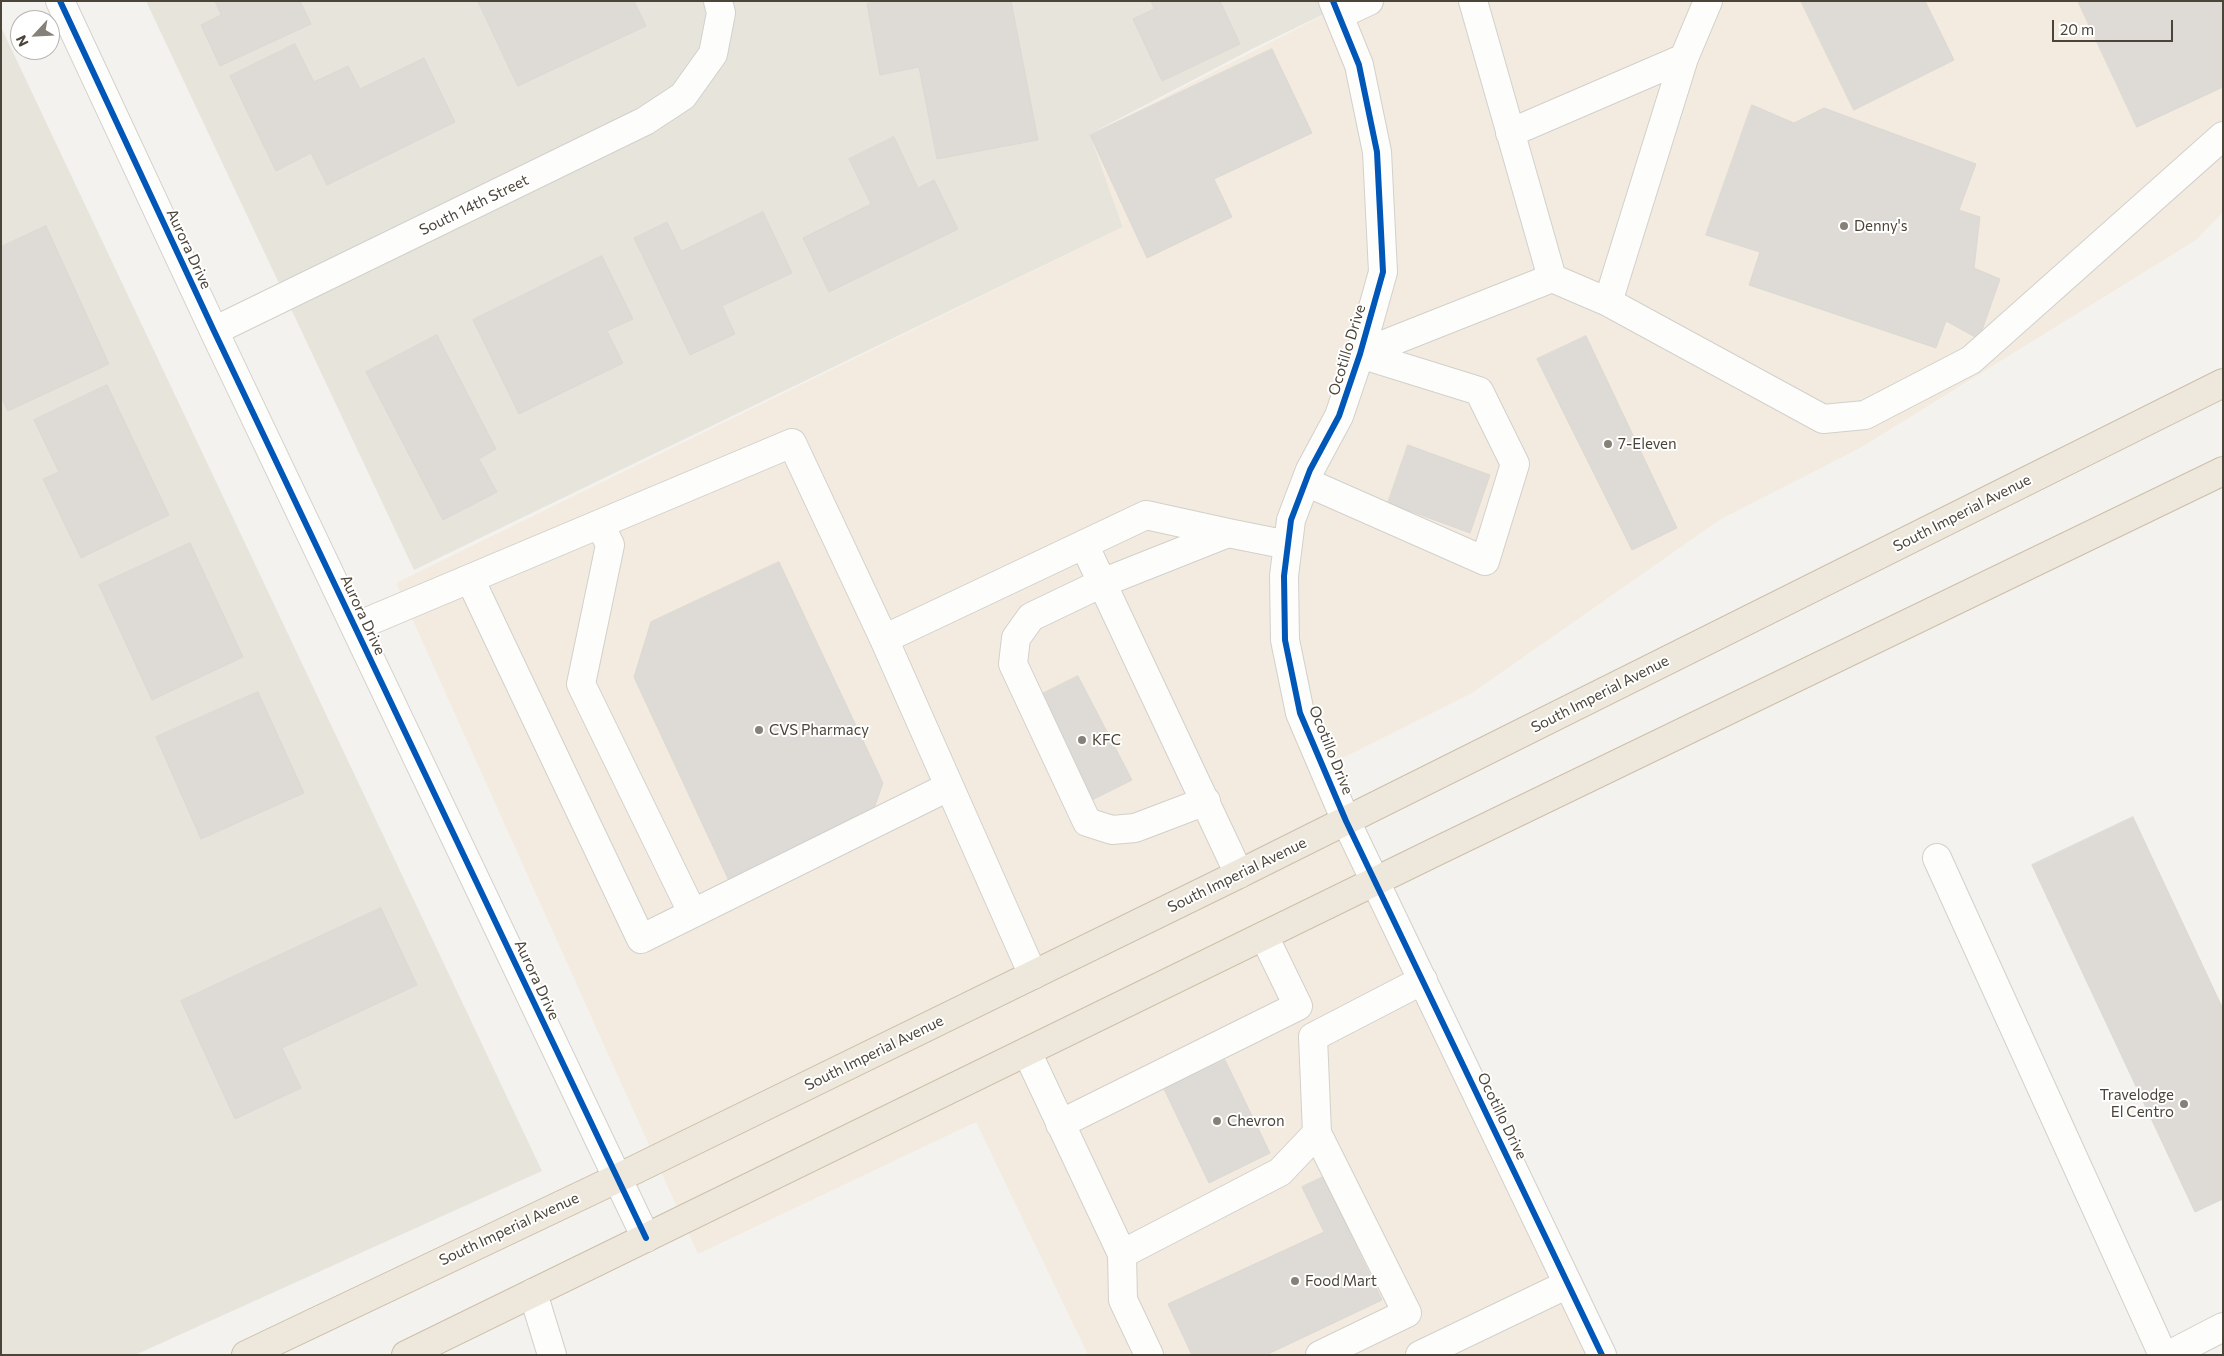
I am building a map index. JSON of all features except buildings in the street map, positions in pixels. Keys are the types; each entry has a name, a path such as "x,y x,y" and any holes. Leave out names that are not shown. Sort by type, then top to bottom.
{"highway":[{"name":"South Imperial Avenue","path":"246,1355 618,1178 1239,874 2223,383"},
{"path":"406,1355 1375,881 2223,471"}],"street":[{"name":"Aurora Drive","path":"60,1 214,332 646,1238"},
{"name":"South 14th Street","path":"214,332 645,121 684,96 713,54 721,13 718,1"},
{"path":"1336,8 1369,1"},
{"path":"1473,1 1552,278"},
{"path":"1608,302 1684,58 1708,1"},
{"name":"Ocotillo Drive","path":"1336,8 1359,65 1377,162 1384,272 1360,354 1339,416 1306,482 1291,520 1284,576 1285,640 1300,713 1346,821 1602,1355"},
{"path":"1510,133 1684,58"},
{"path":"1360,354 1552,278 1608,302 1823,419 1866,416 1971,360 2223,136"},
{"path":"1306,482 1485,561 1515,464 1479,391 1360,354"},
{"path":"355,628 470,579 605,535 792,442 884,639 1033,975"},
{"path":"884,639 1146,515 1288,545"},
{"path":"1206,801 1135,828 1112,830 1087,822 1013,664 1016,638 1031,617 1102,582 1228,533"},
{"path":"605,535 581,684 692,912"},
{"path":"1084,544 1239,874"},
{"path":"470,579 641,939 692,912 948,787"},
{"path":"1937,858 2163,1355"},
{"path":"1264,936 1313,1037 1317,1133 1407,1313 1320,1355"},
{"path":"1313,1037 1423,980"},
{"path":"1060,1124 1298,1006"},
{"path":"1027,1052 1122,1254 1123,1300 1149,1355"},
{"path":"1122,1254 1280,1172 1317,1133"},
{"path":"1420,1355 1568,1284"},
{"path":"533,1293 552,1355"},
{"path":"2169,1355 2223,1327"}],"shaded area":[{"path":"146,1 1351,1 1254,48 1090,134 1123,227 414,570"},
{"path":"1351,1 2223,1 2223,212 2196,240 1860,448 1721,519 1472,693 1325,767 1599,1355 1088,1355 976,1122 698,1254 396,583 1123,227 1090,135"},
{"path":"1,27 10,46 10,60 17,60 542,1171 135,1355 1,1355"}],"cycle path":[{"path":"60,1 214,331 646,1238"},
{"path":"1333,1 1359,65 1377,152 1383,272 1360,354 1339,416 1310,470 1291,520 1284,576 1285,640 1300,713 1346,821 1602,1355"}],"place":[{"name":"Denny's","path":"1844,226"},
{"name":"7-Eleven","path":"1608,444"},
{"name":"CVS Pharmacy","path":"759,730"},
{"name":"KFC","path":"1082,740"},
{"name":"Travelodge El Centro","path":"2184,1104"},
{"name":"Chevron","path":"1217,1121"},
{"name":"Food Mart","path":"1295,1281"}]}
